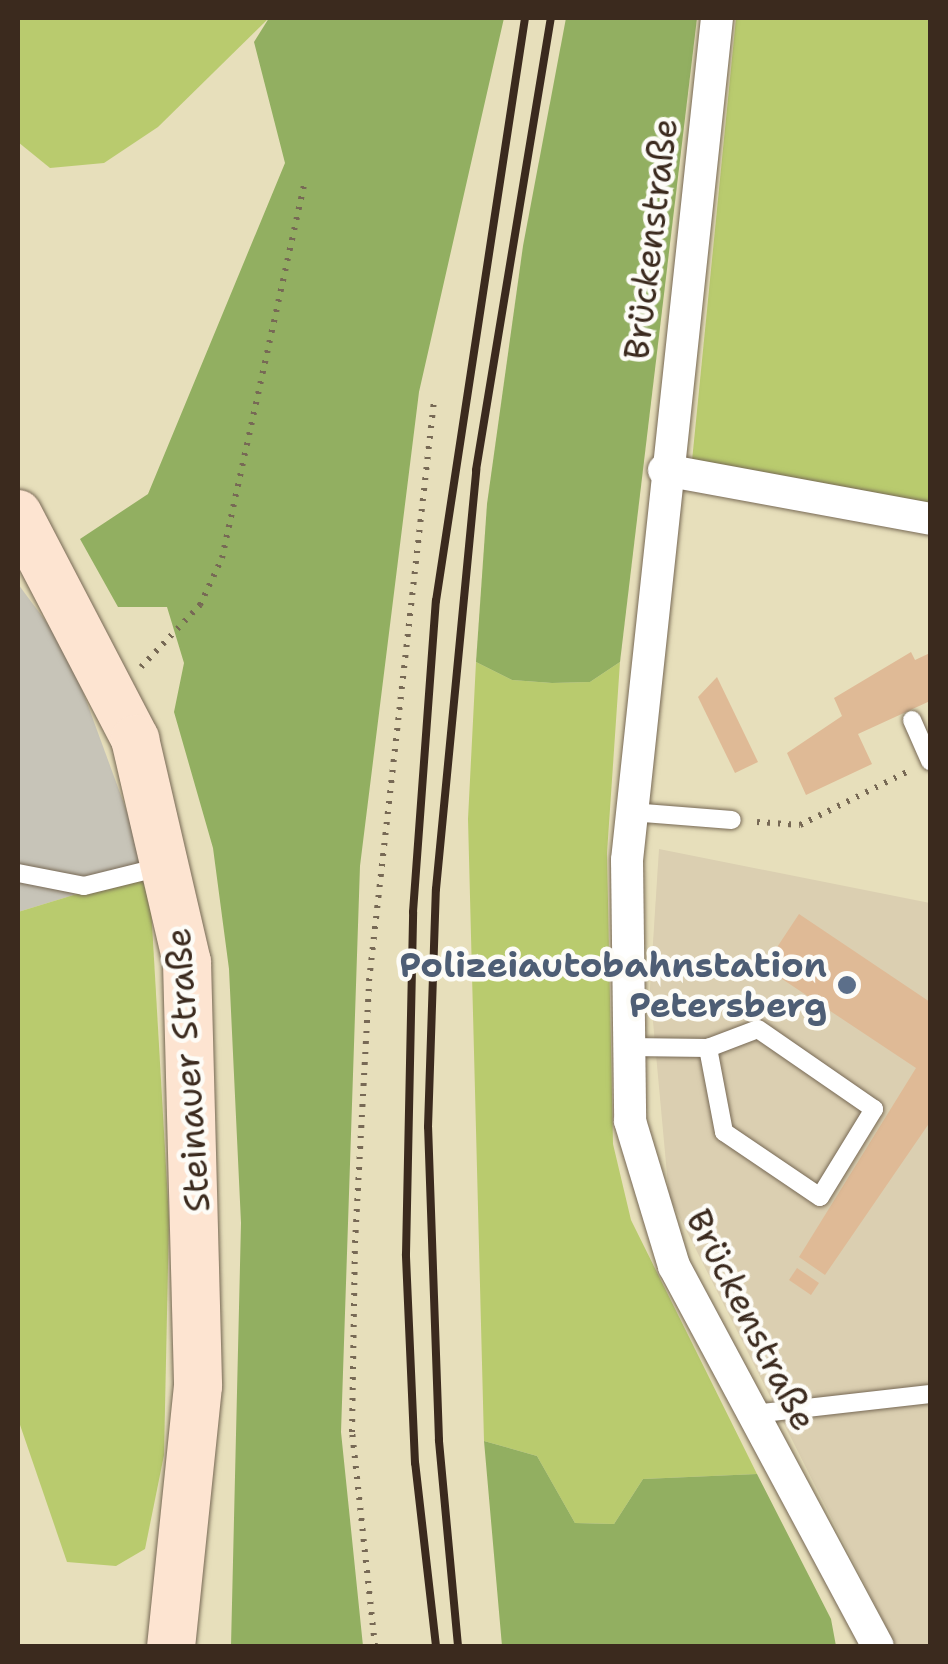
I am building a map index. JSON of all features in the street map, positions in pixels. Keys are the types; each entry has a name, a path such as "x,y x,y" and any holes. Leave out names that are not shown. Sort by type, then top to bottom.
{"street":[{"name":"Brückenstraße","path":"717,18 664,470 631,812 630,1121 650,1212 878,1646"},
{"path":"664,470 930,519"},
{"name":"Steinauer Straße","path":"18,514 116,693 169,865 187,962 198,1206 198,1386 180,1600 181,1646"},
{"name":"Steinauer Straße","path":"171,1646 180,1600"}],"lane":[{"path":"912,720 930,760"},
{"path":"631,812 732,820"},
{"path":"18,873 84,886 169,865"},
{"path":"629,1047 708,1048 758,1028 874,1109 820,1198 724,1132 708,1048"},
{"path":"754,1414 930,1394"}],"path":[{"path":"116,693 200,605 222,558 305,179"},
{"path":"374,1646 352,1432 355,1243 371,962 434,401"},
{"path":"732,820 800,825 930,760"}],"shaded area":[{"path":"18,584 68,651 149,872 18,912"},
{"path":"659,849 930,903 930,1646 896,1646 669,1196 650,989"}],"green space":[{"path":"18,18 269,18 158,127 104,163 50,168 18,142"},
{"path":"269,18 504,18 419,392 360,866 341,1432 363,1646 231,1646 241,1223 229,969 213,848 174,712 184,663 167,607 118,607 80,539 148,494 285,163 254,42"},
{"path":"566,18 697,18 620,662 590,682 552,683 512,680 476,662 487,504 523,246"},
{"path":"736,18 930,18 930,506 692,461"},
{"path":"476,662 512,680 552,683 590,682 620,662 607,853 613,1144 631,1220 757,1474 643,1479 614,1524 575,1523 537,1456 484,1441 468,819"},
{"path":"149,872 169,1219 164,1455 145,1549 116,1566 67,1562 18,1419 18,912"},
{"path":"484,1441 537,1456 575,1523 614,1524 643,1479 757,1474 831,1619 836,1646 502,1646"}],"building":[{"path":"911,652 915,660 930,653 930,701 858,734 872,764 806,795 787,753 842,716 834,698"},
{"path":"717,677 758,762 735,773 698,697"},
{"path":"799,914 930,1002 930,1122 825,1275 799,1257 916,1068 764,967"},
{"path":"797,1268 819,1283 811,1295 789,1280"}],"railway":[{"path":"436,1646 415,1463 406,1254 413,912 436,601 525,18"},
{"path":"458,1646 439,1440 428,1127 436,889 476,470 551,18"}],"place":[{"name":"Polizeiautobahnstation Petersberg","path":"847,985"}]}
